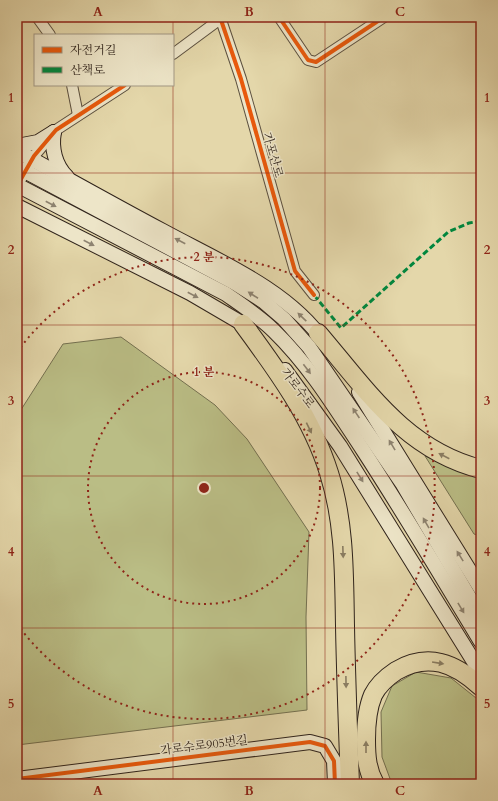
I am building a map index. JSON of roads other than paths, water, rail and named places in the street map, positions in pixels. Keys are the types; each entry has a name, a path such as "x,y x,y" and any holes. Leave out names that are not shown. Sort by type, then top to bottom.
{"highway":[{"path":"244,324 275,369 306,420 329,473 335,494 343,544 350,784"},
{"path":"318,332 366,390 399,426 437,452 461,464 481,469"},
{"path":"375,784 367,762 366,724 373,696 386,678 409,664 422,661 437,662 460,670 481,687"}],"main road":[{"path":"17,146 38,142 54,132"},
{"path":"54,132 53,140 56,160 63,173 70,181 148,236"},
{"path":"17,151 24,166 235,283 263,301 284,319 309,347 402,483 481,617"},
{"path":"24,166 70,181 252,280 296,311 318,332 367,403 481,589"},
{"name":"가로수로","path":"17,185 226,294 254,313 274,331 295,353 325,393 389,490 481,642"},
{"name":"가로수로","path":"17,206 158,277 244,324 266,346 340,446 481,673"},
{"path":"158,277 203,282 244,324"},
{"name":"가로수로905번길","path":"17,779 310,742 325,746 334,761 335,784"}],"street":[{"path":"37,17 49,34"},
{"path":"279,17 308,60 316,62 384,17"},
{"path":"174,53 221,18"},
{"name":"가포산로","path":"221,18 241,79 295,271 314,295"},
{"path":"72,86 78,115"},
{"path":"17,185 24,166 54,132 123,86"}]}
